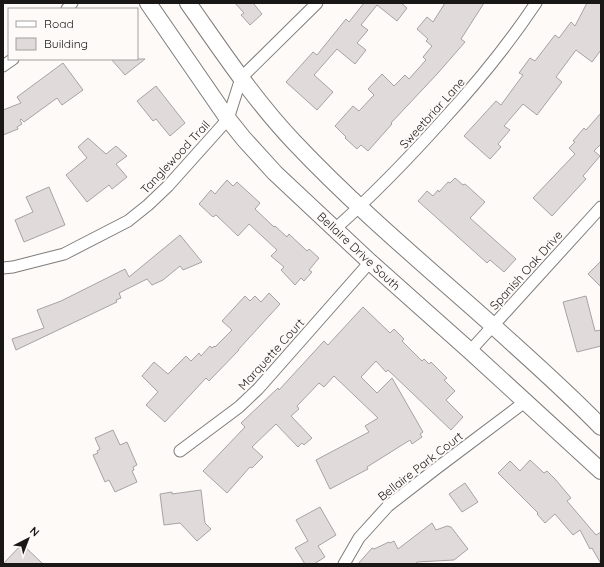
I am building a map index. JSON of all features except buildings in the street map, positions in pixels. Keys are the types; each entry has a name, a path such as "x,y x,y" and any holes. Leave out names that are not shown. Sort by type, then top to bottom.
{"main road":[{"name":"Bellaire Drive South","path":"148,3 228,119 275,173 370,262 526,401 601,471"},
{"path":"188,3 267,113 295,143 360,207 552,379 601,427"}],"street":[{"name":"Tanglewood Trail","path":"3,268 64,254 128,221 148,205 168,186 228,119 241,78 317,3"},
{"name":"Sweetbriar Lane","path":"335,229 360,207 410,156 472,88 518,31 536,3"},
{"path":"3,66 12,60"},
{"name":"Spanish Oak Drive","path":"470,351 601,207"},
{"name":"Marquette Court","path":"180,451 239,407 258,389 370,262"},
{"name":"Bellaire Park Court","path":"344,564 359,538 388,506 526,401"}]}
